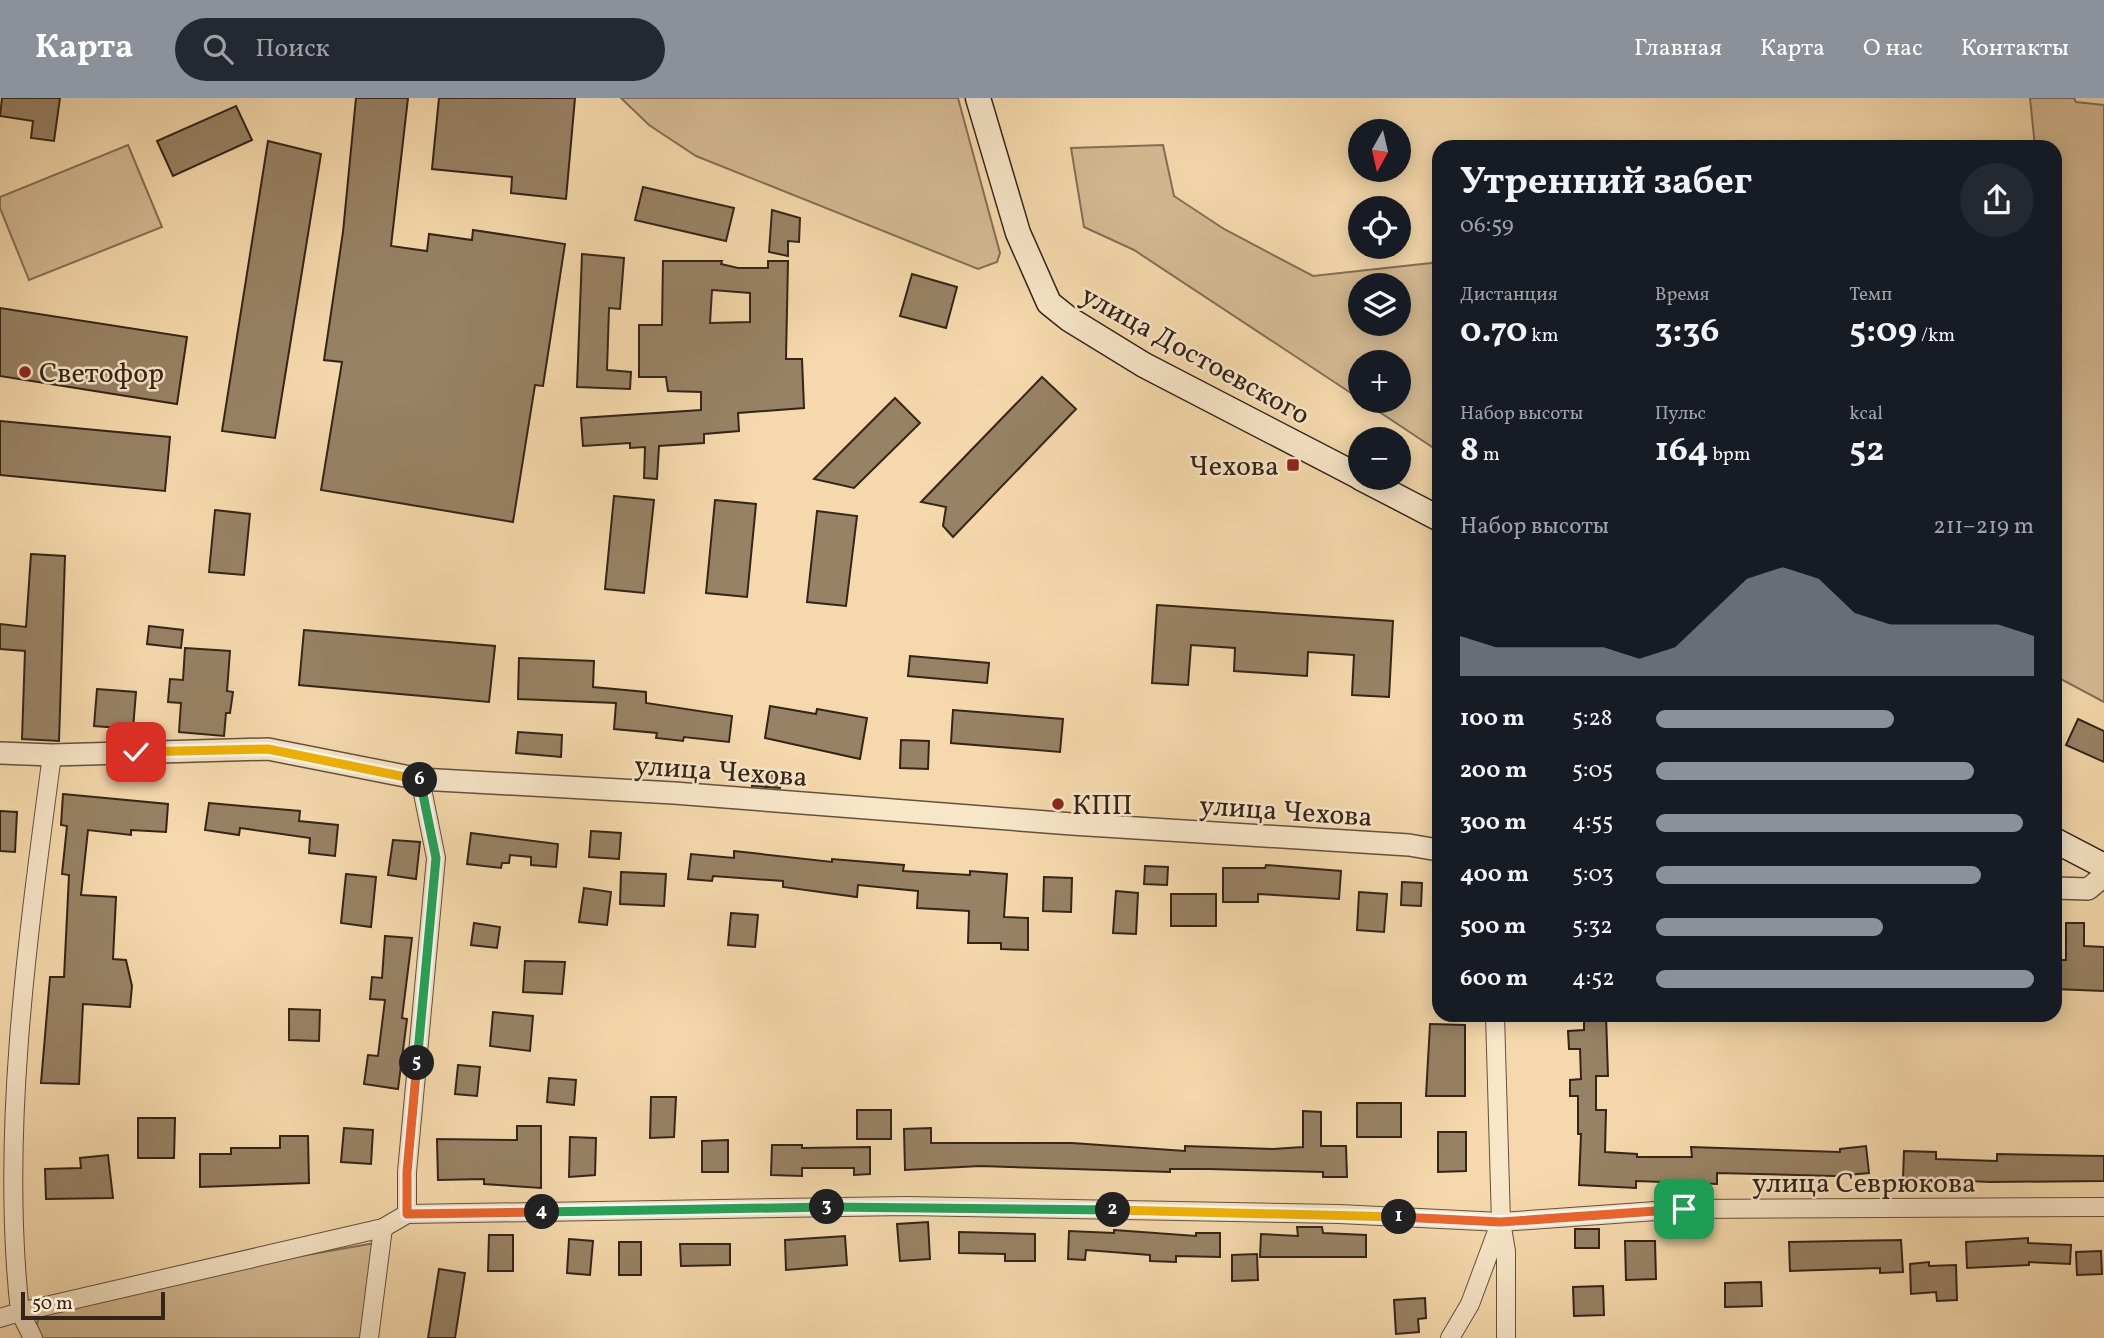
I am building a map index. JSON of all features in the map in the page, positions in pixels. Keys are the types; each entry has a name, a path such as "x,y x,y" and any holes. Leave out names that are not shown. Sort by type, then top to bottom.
{"main road":[{"name":"улица Достоевского","path":"978,98 1018,233 1049,303 1069,320 1144,365 1348,471"},
{"name":"улица Достоевского","path":"1385,490 1432,514"},
{"path":"2062,843 2104,866"}],"street":[{"name":"улица Чехова","path":"0,753 52,755 268,749 420,779 674,793 1058,824 1409,845 1432,849"},
{"path":"33,1338 20,1312 11,1268 8,1172 12,1061 52,755"},
{"path":"0,1318 383,1228 407,1214 407,1172 436,858 420,779"},
{"path":"2062,888 2088,889 2104,876"},
{"path":"1495,1022 1501,1222 1506,1251 1506,1338"},
{"name":"улица Севрюкова","path":"407,1214 905,1206 1339,1214 1501,1222 1684,1209 2104,1207"},
{"path":"1450,1338 1470,1304 1501,1222"},
{"path":"369,1338 383,1228"}],"shaded area":[{"path":"621,98 958,98 1000,253 997,262 978,269 696,156 649,125"},
{"path":"2030,98 2074,98 2076,102 2104,105 2104,702 2062,680 2062,140 2034,140"},
{"path":"128,145 162,227 29,280 0,208 0,197"},
{"path":"1163,145 1174,196 1224,229 1313,276 1432,262 1432,447 1411,433 1411,427 1402,427 1381,413 1411,413 1411,350 1348,350 1348,391 1134,250 1084,227 1071,148"},
{"path":"375,1243 362,1338 41,1338 36,1328 38,1320 51,1312 266,1262"}],"building":[{"path":"2,98 60,98 54,141 31,138 33,121 0,116"},
{"path":"356,98 408,98 391,246 427,251 429,234 472,240 473,230 565,244 543,386 535,385 513,522 321,490 342,362 324,360 343,232"},
{"path":"439,98 575,98 566,199 511,193 512,177 432,169"},
{"path":"236,106 252,140 173,176 157,141"},
{"path":"268,141 321,154 275,438 222,431"},
{"path":"643,187 734,208 726,241 635,220"},
{"path":"772,210 800,218 799,242 788,241 788,256 769,252"},
{"path":"582,254 624,258 620,309 609,308 607,370 631,372 630,389 577,387"},
{"path":"663,261 722,261 721,264 738,268 768,268 768,261 788,261 786,359 802,359 804,408 738,413 739,431 704,434 704,443 659,446 657,479 644,478 645,447 630,448 630,443 583,446 581,418 701,410 701,392 668,391 666,377 639,377 639,325 662,325","holes":["712,290 750,293 750,322 710,323"]},
{"path":"912,274 957,287 946,328 900,316"},
{"path":"0,308 187,337 177,404 0,376"},
{"path":"1042,377 1076,409 953,537 943,526 946,507 921,502"},
{"path":"895,398 920,423 854,488 814,479"},
{"path":"0,421 170,437 165,491 0,475"},
{"path":"614,496 654,500 644,593 605,589"},
{"path":"715,500 756,504 747,597 706,593"},
{"path":"215,510 250,514 244,575 209,572"},
{"path":"817,511 857,516 846,606 807,602"},
{"path":"31,554 65,556 59,741 22,739 25,651 0,649 0,624 26,627"},
{"path":"1157,605 1393,621 1389,697 1352,695 1354,655 1308,652 1307,676 1234,671 1235,648 1191,645 1188,685 1152,683"},
{"path":"149,626 183,630 181,648 147,644"},
{"path":"304,630 495,646 489,702 299,685"},
{"path":"185,648 230,651 227,691 233,692 230,713 226,713 224,736 179,732 181,703 168,702 170,679 183,680"},
{"path":"910,656 989,663 987,683 908,676"},
{"path":"519,658 594,661 593,687 646,692 646,703 732,716 729,742 684,737 683,741 656,738 657,733 614,729 616,703 518,699"},
{"path":"97,689 136,692 133,729 94,726"},
{"path":"770,706 816,714 817,709 867,718 860,759 765,738"},
{"path":"953,710 1063,719 1060,752 951,743"},
{"path":"2078,719 2104,731 2104,762 2066,745"},
{"path":"518,732 562,735 561,757 516,753"},
{"path":"901,740 929,741 928,769 900,768"},
{"path":"754,772 782,776 780,788 752,786"},
{"path":"63,794 168,804 166,832 131,830 131,835 88,830 81,895 116,897 113,959 126,960 132,986 130,1007 83,1004 79,1084 41,1083 50,977 64,977 69,875 62,874 67,826 61,825"},
{"path":"209,803 300,811 299,821 338,825 335,856 309,853 310,838 240,828 239,835 205,830"},
{"path":"0,811 17,812 15,852 0,851"},
{"path":"591,831 621,833 619,859 589,857"},
{"path":"471,833 558,844 556,867 531,865 531,857 510,855 509,863 502,863 501,868 467,864"},
{"path":"393,840 420,842 416,879 388,875"},
{"path":"734,851 832,862 832,859 904,865 903,871 1007,874 1004,917 1028,918 1028,950 1001,949 1001,943 968,943 969,911 917,908 918,891 858,885 857,897 783,887 783,881 713,876 712,881 688,879 691,854 734,858"},
{"path":"1266,865 1341,871 1339,899 1258,894 1258,902 1223,902 1223,868 1265,868"},
{"path":"1145,866 1168,867 1167,885 1144,884"},
{"path":"621,872 666,874 664,906 620,904"},
{"path":"346,874 376,877 371,927 341,923"},
{"path":"1044,877 1072,878 1071,912 1043,911"},
{"path":"1402,882 1422,883 1421,906 1401,905"},
{"path":"584,888 611,892 607,925 579,922"},
{"path":"1116,891 1138,893 1136,934 1113,933"},
{"path":"1359,892 1387,894 1384,932 1357,930"},
{"path":"1171,894 1216,894 1216,926 1171,926"},
{"path":"731,913 758,915 755,947 728,945"},
{"path":"474,923 500,927 497,948 471,945"},
{"path":"2066,923 2084,923 2084,946 2104,947 2104,991 2062,989 2062,960 2066,960"},
{"path":"385,936 412,938 402,1018 407,1019 398,1089 364,1084 368,1055 378,1056 385,1000 370,999 372,977 382,978"},
{"path":"525,961 565,962 562,994 523,992"},
{"path":"289,1009 320,1010 319,1041 289,1040"},
{"path":"493,1012 533,1016 530,1051 490,1046"},
{"path":"1584,1022 1606,1022 1608,1076 1596,1076 1596,1110 1606,1110 1605,1152 1637,1154 1637,1157 1692,1157 1691,1147 1840,1152 1840,1149 1866,1146 1869,1173 1834,1176 1717,1173 1717,1184 1636,1181 1636,1188 1579,1185 1581,1134 1578,1134 1578,1096 1570,1096 1570,1080 1581,1079 1580,1049 1569,1049 1568,1031 1584,1030"},
{"path":"1430,1024 1465,1025 1465,1096 1426,1096"},
{"path":"458,1065 480,1067 477,1096 455,1094"},
{"path":"549,1078 576,1080 574,1105 547,1102"},
{"path":"651,1097 676,1097 674,1137 650,1138"},
{"path":"1357,1103 1401,1103 1401,1137 1357,1137"},
{"path":"857,1110 891,1110 891,1139 857,1139"},
{"path":"1303,1111 1321,1112 1321,1146 1346,1146 1347,1177 1323,1177 1323,1172 1209,1169 1170,1169 1170,1172 980,1166 905,1170 904,1129 931,1128 931,1143 1072,1143 1185,1151 1185,1146 1273,1149 1303,1147"},
{"path":"138,1118 175,1118 174,1158 138,1158"},
{"path":"517,1126 541,1126 541,1188 484,1184 484,1179 438,1180 437,1139 517,1140"},
{"path":"344,1128 373,1130 371,1164 341,1162"},
{"path":"1438,1132 1466,1132 1466,1171 1438,1172"},
{"path":"280,1136 308,1136 309,1183 200,1187 200,1154 231,1154 231,1148 280,1148"},
{"path":"570,1137 596,1138 595,1175 569,1177"},
{"path":"728,1140 728,1172 702,1172 702,1141"},
{"path":"772,1145 802,1145 802,1148 870,1147 870,1174 854,1175 854,1168 802,1168 802,1176 771,1175"},
{"path":"1904,1151 1936,1152 1936,1159 1997,1161 1997,1154 2104,1156 2104,1181 1990,1182 1903,1178"},
{"path":"108,1155 113,1198 46,1199 45,1169 81,1168 80,1158"},
{"path":"928,1222 930,1259 900,1261 897,1224"},
{"path":"1297,1227 1322,1227 1323,1233 1366,1235 1366,1257 1260,1257 1261,1234 1298,1236"},
{"path":"1575,1229 1599,1229 1599,1248 1575,1248"},
{"path":"1114,1230 1196,1236 1196,1233 1220,1233 1220,1257 1176,1256 1176,1262 1150,1261 1150,1255 1086,1250 1085,1260 1068,1259 1069,1231 1114,1233"},
{"path":"959,1232 1035,1234 1035,1261 1005,1261 1005,1254 959,1253"},
{"path":"489,1235 513,1235 513,1271 488,1271"},
{"path":"845,1236 847,1265 786,1270 785,1240"},
{"path":"2028,1238 2028,1243 2071,1245 2070,1264 2029,1262 2029,1265 1967,1268 1966,1242"},
{"path":"569,1239 593,1241 590,1275 567,1273"},
{"path":"1901,1240 1903,1272 1880,1273 1880,1268 1790,1271 1789,1242"},
{"path":"1625,1241 1655,1241 1656,1279 1626,1280"},
{"path":"619,1242 641,1242 641,1275 619,1275"},
{"path":"680,1244 730,1244 730,1265 681,1266"},
{"path":"2101,1251 2102,1274 2077,1275 2076,1252"},
{"path":"1257,1254 1258,1280 1232,1281 1232,1255"},
{"path":"1929,1262 1929,1266 1956,1265 1957,1300 1937,1301 1936,1292 1911,1294 1910,1264"},
{"path":"439,1269 465,1273 455,1338 428,1338"},
{"path":"1761,1282 1762,1306 1725,1307 1725,1283"},
{"path":"1603,1286 1604,1315 1574,1316 1573,1287"},
{"path":"1425,1298 1426,1318 1418,1319 1419,1332 1396,1334 1394,1300"}],"place":[{"name":"Светофор","path":"25,372"},
{"name":"Чехова","path":"1293,465"},
{"name":"КПП","path":"1058,804"}],"route":[{"path":"136,752 268,749 420,779 436,858 407,1172 407,1214 905,1206 1339,1214 1501,1222 1684,1209"}]}
